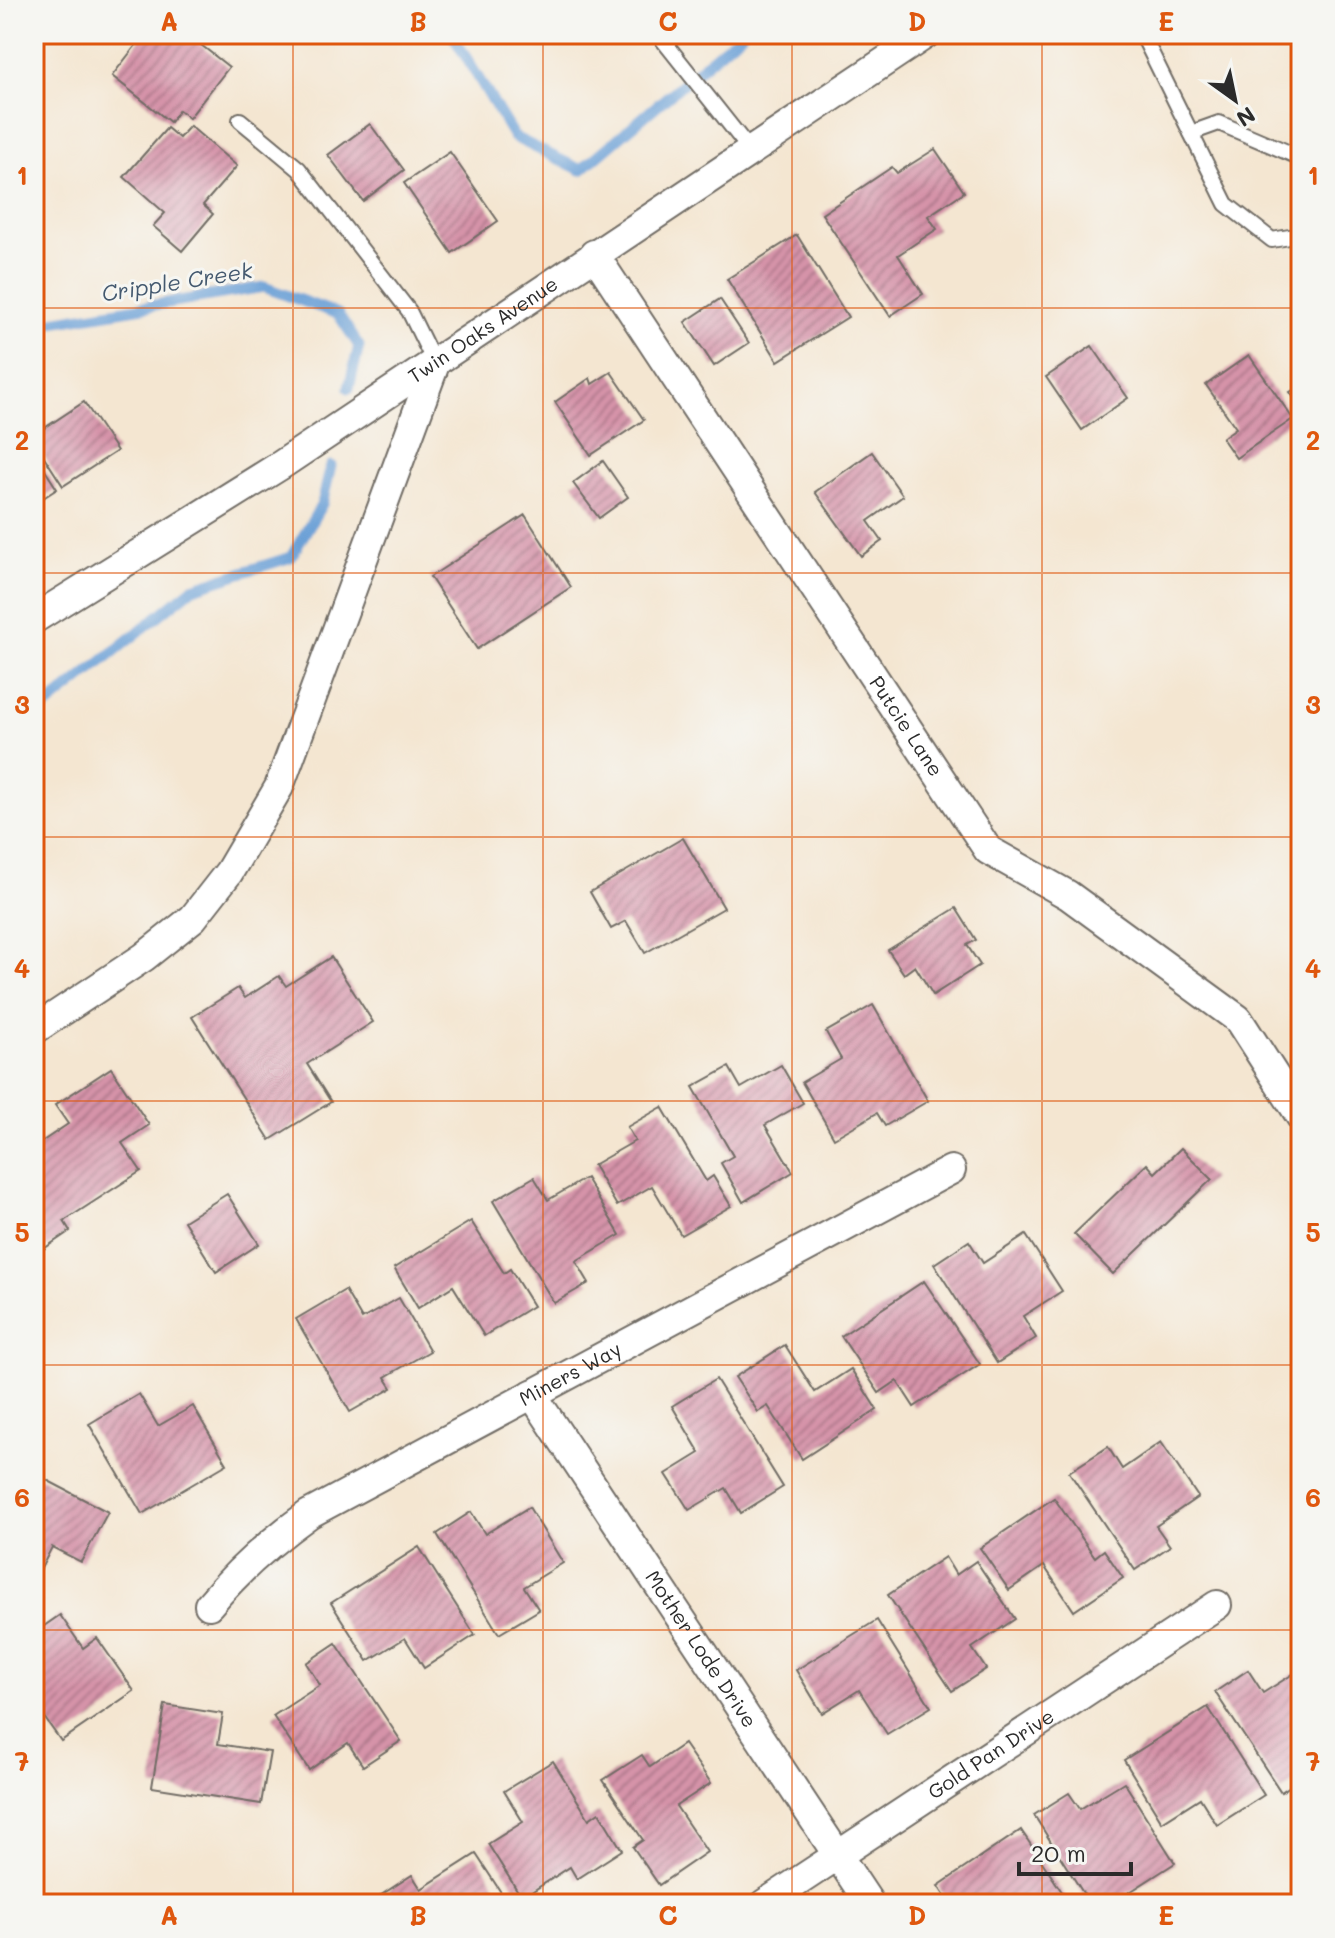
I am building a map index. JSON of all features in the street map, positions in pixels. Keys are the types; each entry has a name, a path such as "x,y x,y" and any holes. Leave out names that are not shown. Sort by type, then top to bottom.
{"street":[{"name":"Twin Oaks Avenue","path":"34,619 281,465 926,34"},
{"name":"Putcie Lane","path":"594,254 988,850 1068,895 1238,1019 1301,1117"},
{"path":"34,1030 144,957 193,918 229,872 279,787 435,364"},
{"name":"Miners Way","path":"209,1605 237,1571 309,1514 951,1170"},
{"name":"Mother Lode Drive","path":"532,1394 870,1904"},
{"name":"Gold Pan Drive","path":"764,1904 1217,1605"}],"lane":[{"path":"1142,34 1226,204 1272,240 1301,235"},
{"path":"661,37 750,150"},
{"path":"240,120 299,169 409,311 435,364"},
{"path":"1191,133 1219,123 1301,158"}],"building":[{"path":"141,34 187,34 229,67 189,118 179,110 170,122 112,76 143,36"},
{"path":"200,34 219,34 208,44"},
{"path":"370,124 404,170 363,201 328,155"},
{"path":"190,126 237,166 203,205 213,214 182,251 153,226 165,213 124,177 167,128 179,138"},
{"path":"935,149 964,192 928,216 937,229 898,255 923,294 890,316 822,214 892,167 897,173"},
{"path":"450,152 498,221 452,253 404,183"},
{"path":"797,235 848,317 778,361 727,279"},
{"path":"720,299 749,343 714,366 685,322"},
{"path":"1092,346 1128,398 1082,430 1046,377"},
{"path":"1249,355 1293,419 1236,458 1222,438 1236,428 1206,385"},
{"path":"611,372 644,420 591,455 555,402 590,378 592,384"},
{"path":"1301,385 1301,408 1290,392"},
{"path":"84,402 117,451 63,486 34,441 34,435"},
{"path":"872,452 903,496 868,521 882,541 861,556 815,492"},
{"path":"34,453 57,489 34,504"},
{"path":"603,461 628,497 599,518 573,483"},
{"path":"525,515 571,587 477,649 430,577"},
{"path":"683,838 724,908 645,953 626,921 611,929 590,892"},
{"path":"956,908 976,940 967,945 980,965 933,995 915,966 904,974 888,950"},
{"path":"331,957 373,1022 307,1064 331,1102 270,1140 192,1017 238,988 245,998 279,976 286,986"},
{"path":"873,1005 928,1101 885,1126 877,1113 834,1138 802,1082 841,1059 826,1032"},
{"path":"781,1065 803,1103 765,1125 793,1172 743,1202 721,1163 733,1156 693,1087 729,1067 741,1088"},
{"path":"111,1068 149,1125 122,1143 141,1171 64,1221 70,1231 39,1252 34,1245 34,1147 68,1124 55,1105"},
{"path":"662,1107 706,1181 713,1176 731,1206 681,1235 652,1186 617,1206 593,1165 635,1141 627,1127"},
{"path":"1181,1148 1212,1179 1113,1274 1074,1234 1147,1164 1155,1173"},
{"path":"534,1177 548,1200 586,1178 620,1235 576,1261 589,1283 554,1303 493,1201"},
{"path":"227,1194 259,1244 216,1272 184,1221"},
{"path":"471,1221 504,1273 510,1269 533,1306 484,1336 453,1286 418,1308 394,1268"},
{"path":"1026,1235 1062,1291 1023,1316 1036,1338 997,1363 934,1264 969,1241 983,1263"},
{"path":"924,1281 980,1364 914,1407 897,1381 879,1393 841,1336"},
{"path":"345,1290 362,1319 399,1298 430,1351 385,1377 392,1388 350,1412 296,1319"},
{"path":"785,1345 815,1392 851,1369 877,1410 802,1459 768,1406 758,1412 735,1377"},
{"path":"716,1379 783,1487 741,1513 726,1488 689,1510 666,1474 700,1453 672,1406"},
{"path":"139,1394 158,1426 193,1406 227,1464 142,1514 89,1424"},
{"path":"1161,1442 1198,1497 1156,1526 1170,1546 1135,1570 1069,1472 1108,1447 1122,1469"},
{"path":"37,1475 108,1512 81,1562 52,1547 34,1582 34,1481"},
{"path":"1054,1498 1095,1557 1104,1550 1123,1578 1074,1611 1044,1566 1009,1590 980,1548"},
{"path":"529,1507 563,1563 524,1587 539,1610 499,1634 437,1534 471,1512 485,1534"},
{"path":"419,1547 475,1635 424,1668 405,1638 368,1661 331,1603"},
{"path":"945,1557 956,1575 976,1561 1015,1619 972,1648 986,1669 952,1691 888,1595"},
{"path":"60,1615 83,1648 97,1638 134,1691 61,1741 34,1703 34,1633"},
{"path":"877,1620 931,1707 887,1734 859,1690 822,1713 796,1670"},
{"path":"336,1643 401,1741 363,1766 348,1743 309,1770 273,1716 320,1685 306,1663"},
{"path":"1301,1669 1301,1779 1281,1792 1215,1692 1248,1670 1263,1693"},
{"path":"165,1705 223,1714 218,1744 270,1752 261,1804 152,1787"},
{"path":"1208,1707 1264,1795 1217,1825 1200,1798 1162,1822 1124,1760"},
{"path":"684,1744 711,1783 676,1806 707,1852 659,1885 633,1847 643,1840 603,1780 642,1755 650,1767"},
{"path":"553,1761 589,1819 599,1812 622,1850 577,1879 570,1867 522,1898 488,1844 523,1822 504,1791"},
{"path":"1124,1782 1175,1863 1111,1904 1090,1904 1034,1815 1069,1793 1080,1809"},
{"path":"1021,1830 1070,1904 950,1904 938,1886"},
{"path":"476,1854 502,1894 487,1904 378,1904 375,1899 412,1875 421,1889"}],"waterway":[{"name":"Cripple Creek","path":"452,34 514,137 581,170 741,34"},
{"name":"Cripple Creek","path":"34,325 264,287 338,314 359,346 349,388"},
{"name":"Cripple Creek","path":"34,716 193,588 291,557 322,504 331,466"}]}
